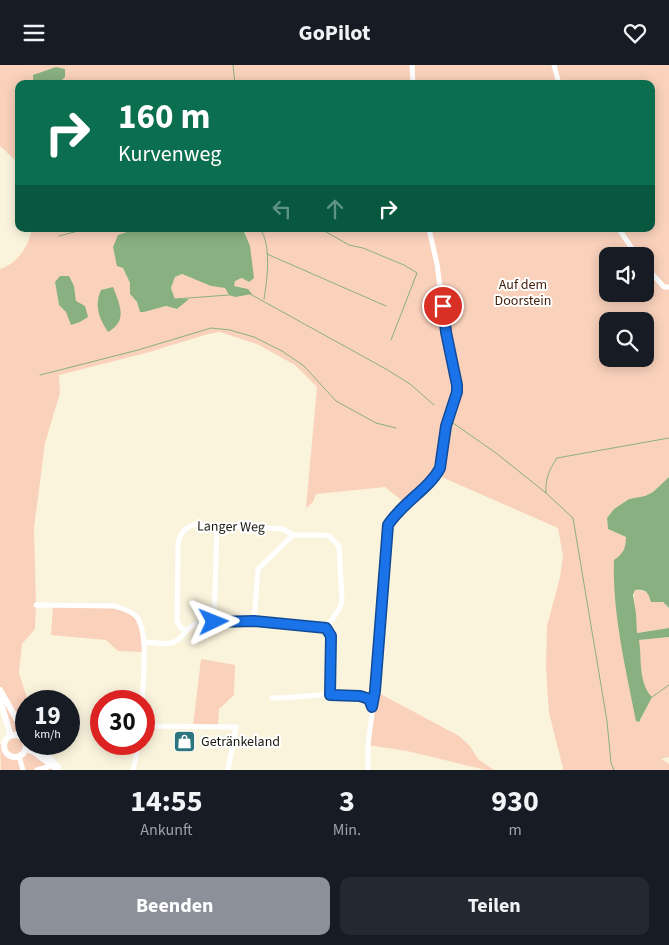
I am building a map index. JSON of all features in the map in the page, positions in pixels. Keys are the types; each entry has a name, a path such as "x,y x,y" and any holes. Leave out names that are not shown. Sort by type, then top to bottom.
{"main road":[{"path":"0,690 15,716"},
{"path":"0,700 12,736 2,744 8,754 14,757 19,756"},
{"path":"38,755 59,770"},
{"path":"45,755 59,770"}],"street":[{"path":"412,65 413,80"},
{"path":"554,65 558,80"},
{"path":"368,770 368,745 375,691 388,525 405,503 436,475 440,468 448,417 457,392 446,332 437,264 430,232"},
{"path":"621,232 631,247"},
{"path":"654,276 664,287 669,287"},
{"name":"Langer Weg","path":"185,631 177,621 179,535 182,530 195,524 283,529 293,535 324,535 335,540 339,546 342,599 340,608 326,628"},
{"path":"214,622 217,525"},
{"name":"Langer Weg","path":"254,621 258,569 293,535"},
{"path":"36,605 114,607 126,610 135,616 141,626 144,642 142,690"},
{"path":"144,642 172,643 181,637 185,631 200,623 254,621 326,628 331,636 330,695"},
{"path":"272,698 330,695 360,696 369,699 372,707"},
{"path":"155,726 236,727 228,770"},
{"path":"134,770 137,755"},
{"path":"19,756 23,770"},
{"path":"37,770 51,766"}],"green space":[{"name":"Auf dem Doorstein","path":"0,65 669,65 669,477 653,492 645,496 629,499 614,509 607,518 608,529 626,537 626,544 622,554 640,721 651,697 642,678 638,640 669,637 669,757 661,759 669,764 669,770 562,770 549,713 546,669 547,626 560,577 563,556 558,528 437,475 405,503 385,487 316,494 313,502 306,508 317,387 295,365 257,344 220,332 59,375 60,393 45,443 34,528 35,629 22,644 19,673 24,690 15,690 15,755 46,755 60,770 1,770 0,744 3,744 5,738 11,735 0,700 0,269 17,259 25,248 31,232 126,232 118,235 122,266 130,283 130,294 137,302 140,311 144,312 166,306 177,309 188,299 175,299 171,288 175,277 182,274 211,286 248,289 234,286 235,281 243,278 245,232 655,232 655,80 62,80 65,77 33,75 33,80 15,80 15,160 0,146","holes":["55,282 74,286 76,301 66,312 59,305"]},
{"path":"635,590 649,593 669,608 669,628 637,633 634,604"},
{"path":"53,605 101,606 125,611 134,617 140,625 143,652 118,651 106,640 51,635"},
{"path":"201,659 235,665 234,695 219,709 218,726 193,726"},
{"path":"375,691 459,736 470,746 478,759 494,770 486,770 407,751 368,745"}],"shaded area":[{"path":"56,67 65,69 65,77 62,80 33,80 33,75"},
{"path":"126,232 244,232 250,246 254,278 249,282 242,278 235,281 234,286 248,289 252,294 235,297 229,295 225,288 211,286 182,274 175,277 171,288 175,299 189,299 177,309 166,306 140,312 137,302 130,294 130,283 123,268 117,266 113,247 118,235"},
{"path":"60,276 69,276 74,286 76,301 85,306 88,317 71,325 66,312 59,305 55,282"},
{"path":"113,287 121,312 118,323 108,332 98,312 98,301 101,290"},
{"path":"669,477 669,608 663,602 651,602 648,594 642,590 635,590 633,595 637,633 669,628 669,637 639,640 644,685 652,697 639,722 636,721 628,682 615,600 614,560 623,550 626,537 608,529 607,518 614,509 629,499 645,496 653,492"}],"waterway":[{"path":"233,65 235,80"},
{"path":"59,236 74,232"},
{"path":"262,232 267,253 264,299"},
{"path":"326,232 349,245 363,248 404,265 417,273 391,340"},
{"path":"267,254 386,306"},
{"path":"250,294 386,369 410,384 434,405"},
{"path":"175,299 229,295"},
{"path":"40,375 138,350 211,328 230,330 254,337 282,351 304,366 336,401 376,423 396,428"},
{"path":"453,423 496,453 546,493 573,518 607,721 611,763 614,770"},
{"path":"546,493 548,475 557,458 669,438"},
{"path":"652,697 669,685"}],"place":[{"name":"Getränkeland","path":"185,742"}],"route":[{"path":"214,622 254,621 326,628 331,636 330,695 360,696 369,699 372,707 375,691 388,525 394,515 436,475 440,468 448,417 457,392 443,306"}]}
